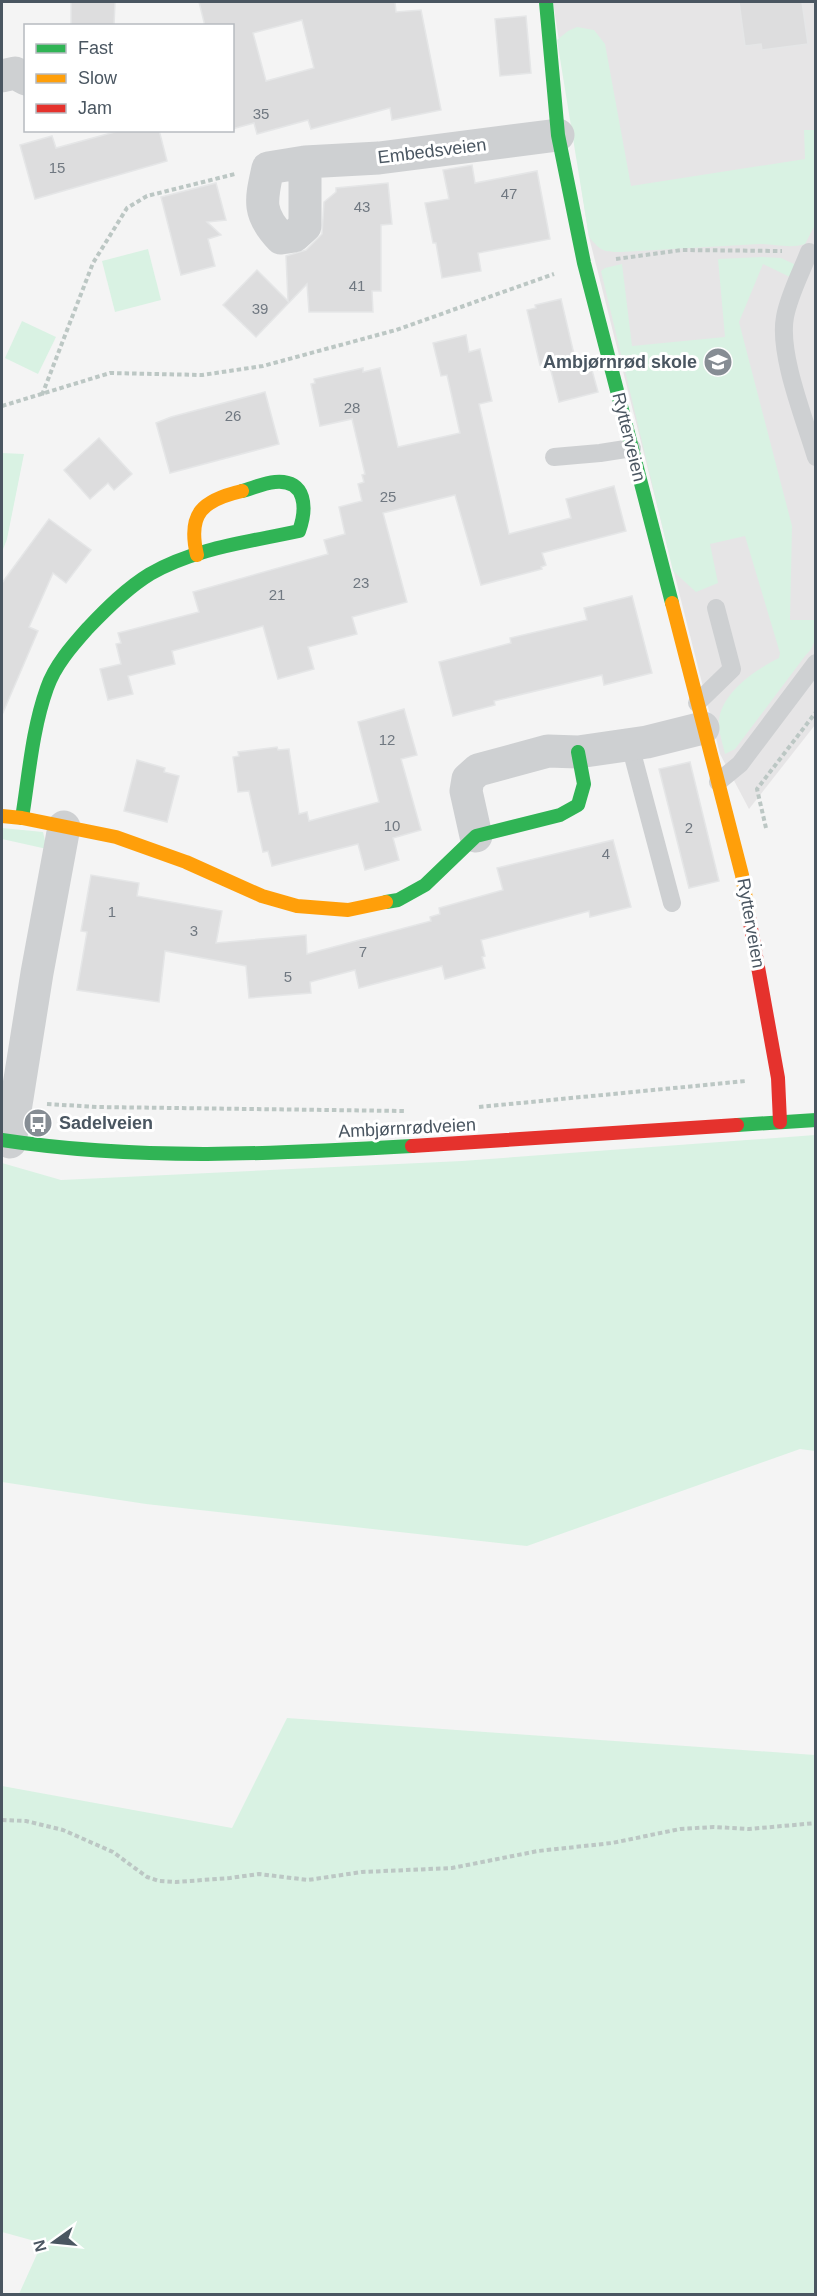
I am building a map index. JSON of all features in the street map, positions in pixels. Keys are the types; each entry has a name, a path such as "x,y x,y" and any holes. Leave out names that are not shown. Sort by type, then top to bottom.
{"street":[{"name":"Rytterveien","path":"546,2 558,135 584,263 742,874 778,1078 780,1122"},
{"path":"2,76 15,74 24,78"},
{"name":"Embedsveien","path":"268,168 305,162 379,158 558,135"},
{"path":"268,168 262,193 262,210 269,225 281,238 294,236 305,226 305,162"},
{"path":"22,818 38,718 47,686 60,660 104,611 150,574 197,555 299,531 305,516 306,503 296,488 280,482 212,498 200,510 191,531 197,555"},
{"path":"476,836 466,791 468,779 472,773 548,751 578,752 630,745 700,716"},
{"path":"2,816 116,837 186,862 262,896 297,906 348,910 398,900 424,885 476,836 560,815 578,805 584,784 578,752"},
{"path":"6,1141 17,1102 31,972 64,827"},
{"name":"Ambjørnrødveien","path":"6,1141 81,1150 175,1156 289,1154 816,1120"}],"lane":[{"path":"809,252 787,309 783,335 785,354 816,457"},
{"path":"554,457 632,448"},
{"path":"700,716 732,669 716,608"},
{"path":"718,782 740,764 816,663"},
{"path":"630,745 672,903"}],"path":[{"path":"42,395 93,262 127,208 147,196 268,168"},
{"path":"2,406 110,373 202,375 263,366 396,330 584,263 681,250 809,252"},
{"path":"767,831 757,789 816,712"},
{"path":"475,1107 778,1078"},
{"path":"17,1102 97,1107 416,1112"},
{"path":"2,1820 26,1821 63,1830 113,1852 147,1877 176,1882 259,1874 308,1880 362,1872 452,1868 538,1851 612,1843 680,1829 714,1827 749,1829 816,1822"}],"shaded area":[{"name":"Ambjørnrød skole","path":"553,2 815,2 815,725 749,809 720,754 589,237"}],"green space":[{"path":"577,27 594,30 605,44 631,186 805,159 804,130 815,130 815,225 805,244 788,246 759,244 621,252 606,251 597,245 589,237 557,40"},
{"path":"148,249 161,300 115,312 102,261"},
{"path":"781,258 796,265 792,278 763,264 739,322 792,526 790,620 815,620 815,636 809,652 735,749 725,754 719,721 726,701 750,675 779,658 780,653 745,536 710,544 718,583 696,592 673,571 601,271 622,264 632,346 725,337 718,259"},
{"path":"22,321 56,337 38,374 5,358"},
{"path":"2,453 24,454 7,539 2,552"},
{"path":"2,828 43,832 47,849 2,839"},
{"path":"815,1135 815,1451 800,1449 527,1546 146,1504 2,1482 2,1163 61,1180 462,1161"},
{"path":"287,1718 815,1755 815,2294 19,2294 42,2243 2,2232 2,1786 232,1828"}],"building":[{"path":"71,2 115,2 114,24 71,24"},
{"path":"199,2 395,2 396,12 421,10 441,110 392,120 390,108 311,129 308,120 257,134 254,123 234,128 234,24 204,24","holes":["302,20 314,68 266,81 253,33"]},
{"path":"739,2 802,2 808,44 762,50 761,44 745,46"},
{"path":"526,16 531,73 500,76 495,19"},
{"path":"115,132 160,132 167,161 35,199 20,145 52,136 56,148"},
{"path":"472,165 475,183 537,171 550,239 478,253 481,271 442,278 436,243 433,243 425,203 449,199 443,170"},
{"path":"216,183 226,220 207,222 221,235 208,239 215,266 181,275 161,197"},
{"path":"388,183 392,224 381,225 381,291 372,291 373,312 309,312 307,284 256,337 223,305 257,270 288,301 286,256 306,250 322,234 324,202 336,192 336,188"},
{"path":"561,299 577,367 590,363 598,392 559,402 549,363 540,365 527,310 536,308 535,305"},
{"path":"466,335 469,352 480,349 492,401 479,404 509,534 571,518 566,499 614,486 626,531 542,553 546,565 541,567 542,569 481,585 455,495 383,513 407,602 352,617 357,634 308,647 314,669 278,679 263,626 172,651 175,664 128,676 133,694 108,700 100,669 121,664 116,644 121,643 118,633 199,612 193,592 328,554 324,540 345,534 339,507 362,501 358,484 364,482 362,475 365,474 352,419 320,426 311,384 315,383 314,379 363,368 363,372 380,368 398,447 460,433 447,375 441,376 433,343"},
{"path":"265,392 279,444 170,473 156,423"},
{"path":"99,438 132,474 114,490 108,483 90,499 64,470"},
{"path":"49,519 91,550 66,583 53,573 29,627 38,631 2,715 2,583"},
{"path":"632,596 652,673 604,685 602,675 494,701 495,705 453,716 439,662 511,643 510,638 587,620 584,608"},
{"path":"404,709 417,755 401,759 421,830 393,838 399,860 365,870 358,844 272,866 268,851 263,852 249,791 238,792 233,757 239,756 238,752 277,747 278,750 289,749 299,814 307,812 309,821 379,802 358,722"},
{"path":"137,760 165,768 164,772 179,776 167,822 124,811"},
{"path":"690,762 719,881 689,888 659,769"},
{"path":"613,840 631,907 590,917 589,911 481,940 485,968 445,979 442,966 359,988 355,970 310,982 311,993 249,998 246,966 165,951 159,1002 77,990 87,932 81,931 91,875 139,883 137,896 222,911 216,943 306,935 307,954 431,921 430,917 440,914 439,908 503,890 497,868"}],"traffic: fast":[{"path":"546,2 558,135 584,263 672,603"},
{"path":"22,818 34,736 47,688 65,656 95,621 133,586 167,565 223,547 299,531 303,514 302,497 293,485 286,482 275,482 242,491"},
{"path":"386,902 398,900 425,885 476,836 560,815 578,805 584,784 578,752"},
{"path":"737,1125 816,1120"},
{"path":"2,1140 105,1151 207,1154 412,1146"}],"traffic: slow":[{"path":"197,555 194,529 201,511 217,499 242,491"},
{"path":"672,603 742,875 749,917"},
{"path":"2,816 116,837 186,862 262,896 297,906 348,910 386,902"}],"traffic: jam":[{"path":"749,917 778,1078 780,1122"},
{"path":"412,1146 737,1125"}],"place":[{"name":"Ambjørnrød skole","path":"718,362"},
{"name":"Sadelveien","path":"38,1123"}]}
